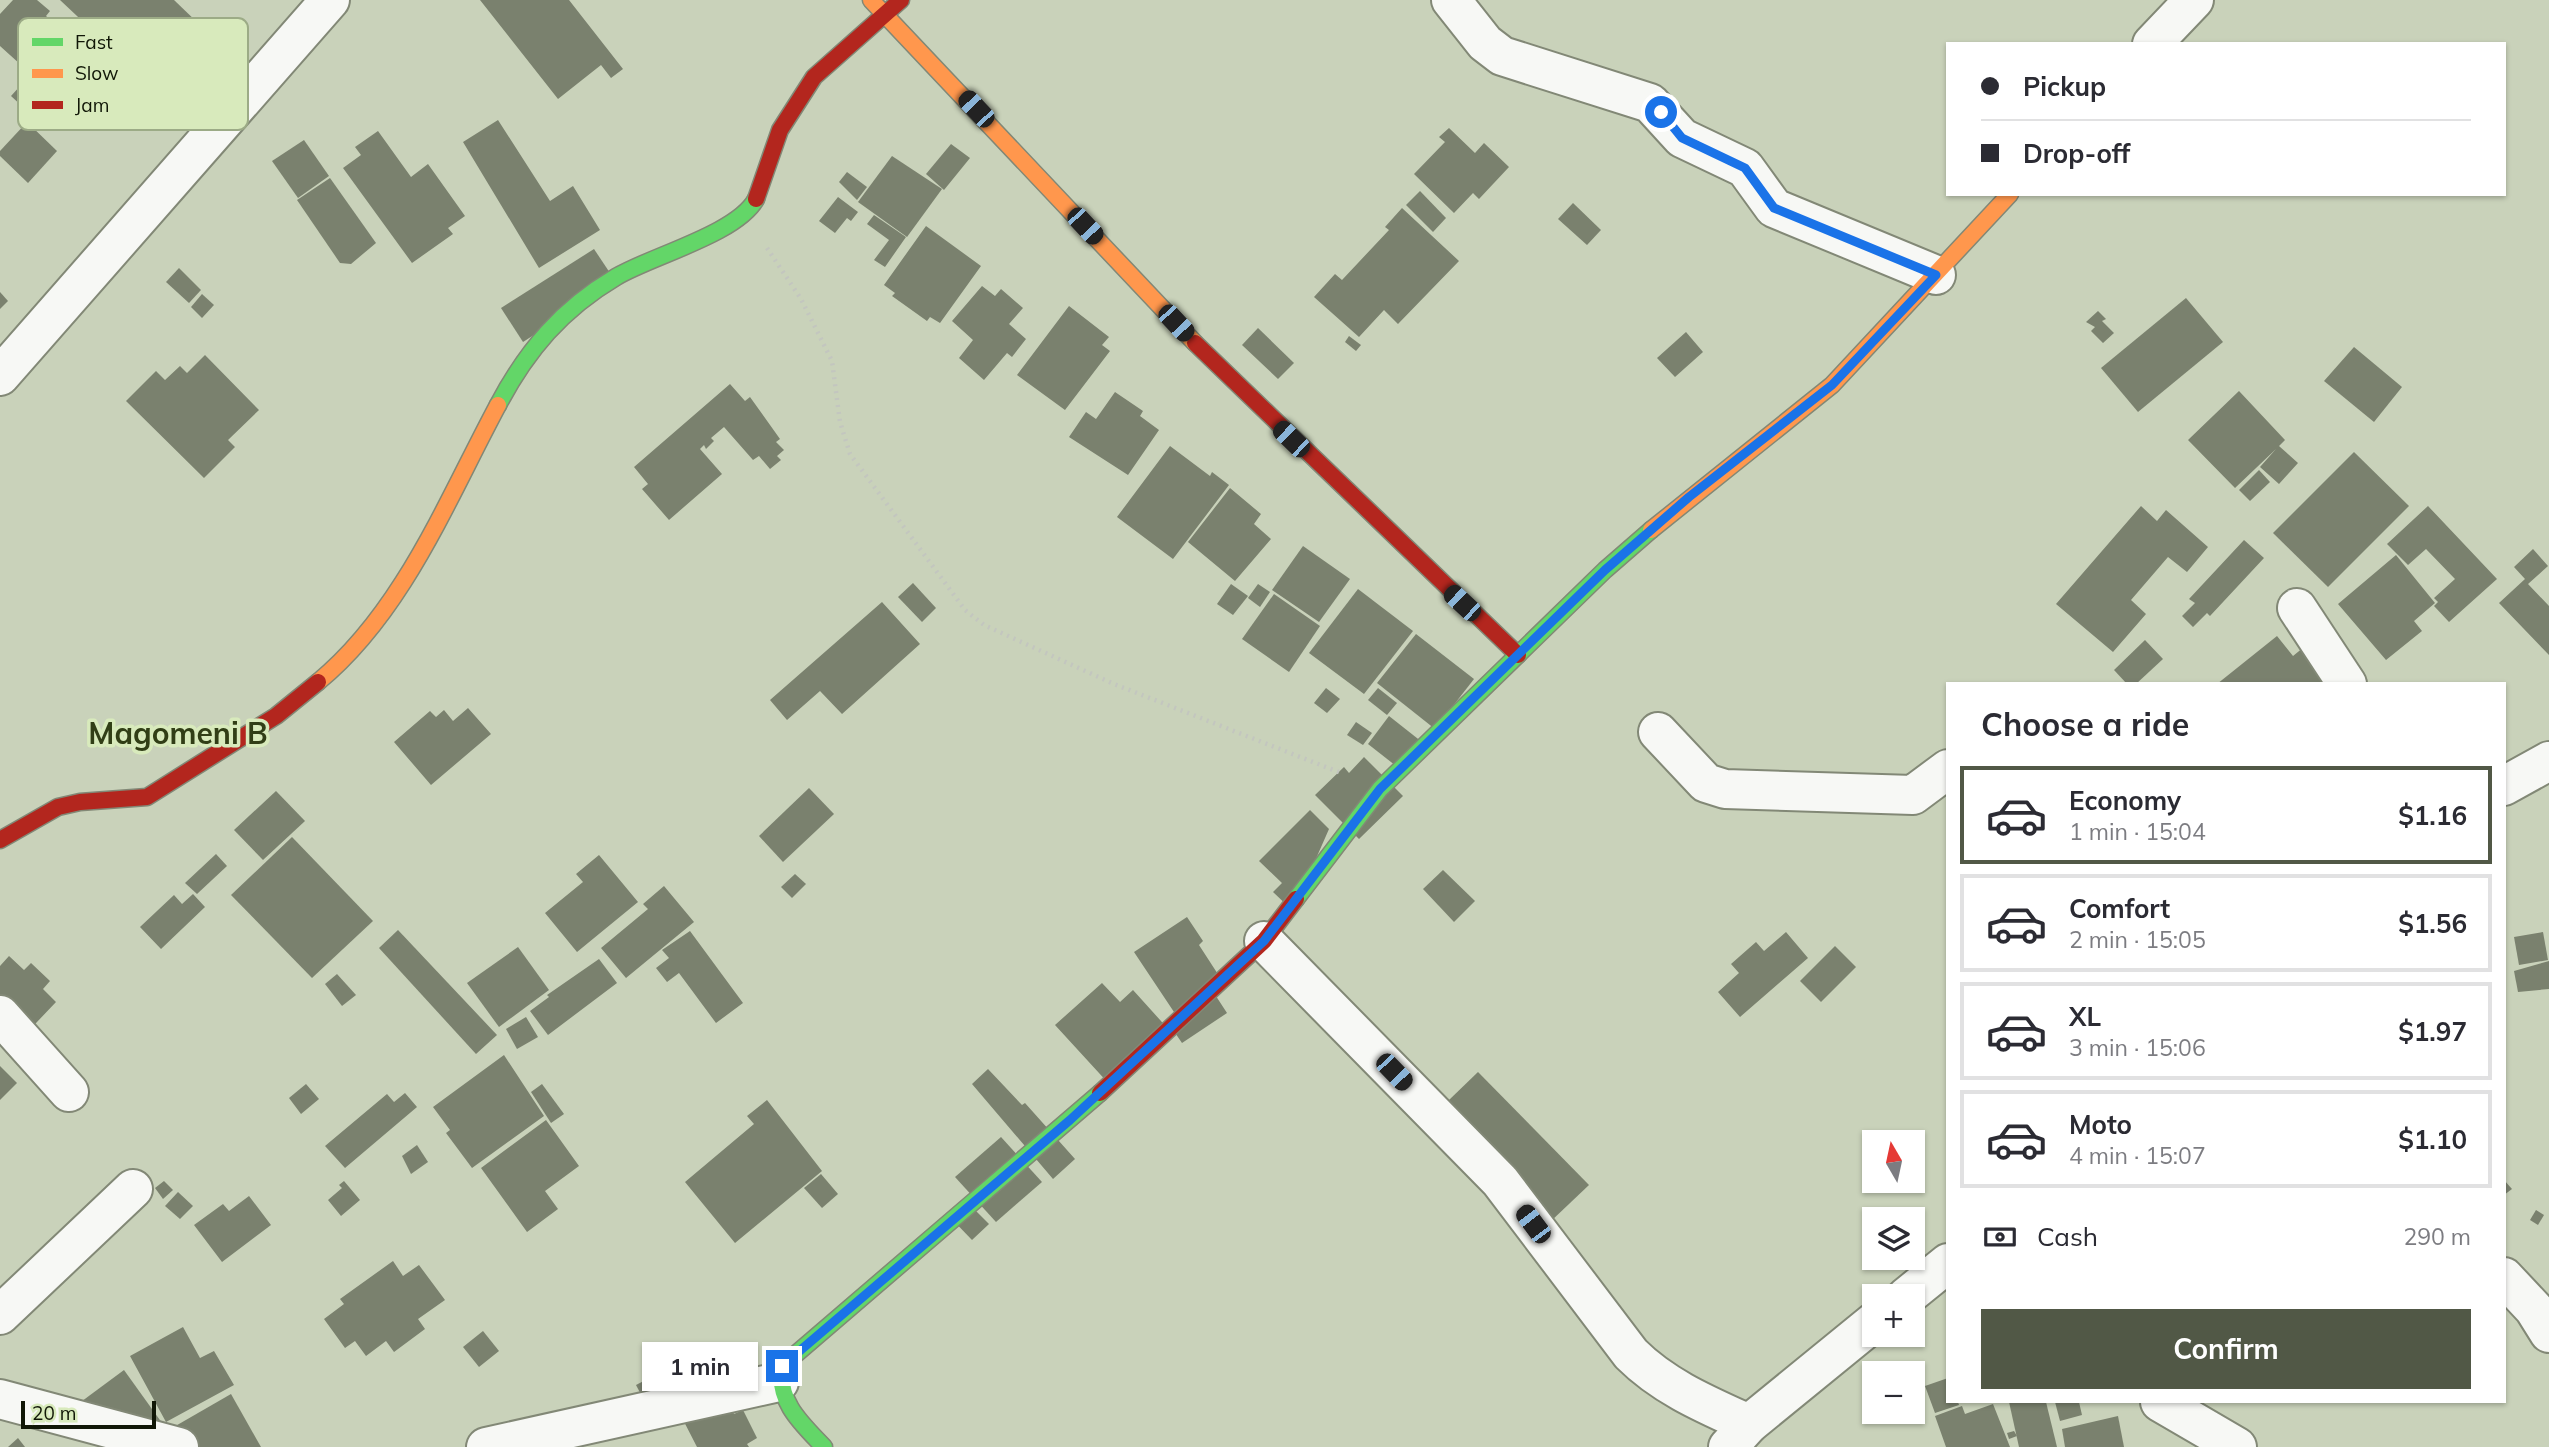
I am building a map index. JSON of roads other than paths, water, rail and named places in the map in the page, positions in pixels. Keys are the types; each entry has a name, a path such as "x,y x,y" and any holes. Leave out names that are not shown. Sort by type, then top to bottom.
{"street":[{"path":"248,93 330,0"},
{"path":"871,0 1231,381 1518,655"},
{"path":"0,840 58,807 79,802 147,797 276,716 342,662 400,588 519,365 547,330 580,300 619,275 723,228 754,203 771,162 780,130 792,107 814,77 884,12 901,0"},
{"path":"1451,0 1485,43 1502,56 1650,103 1682,138 1745,168 1774,208 1936,275"},
{"path":"2154,42 2194,0"},
{"path":"2,372 215,130"},
{"path":"824,1447 789,1407 779,1382 782,1366 1070,1120 1264,941 1380,789 1605,570 1689,497 1832,385 2008,196"},
{"path":"2297,608 2346,682"},
{"path":"1658,732 1706,783 1725,789 1913,795 1946,770"},
{"path":"2506,785 2549,761"},
{"path":"1264,941 1500,1181 1632,1354 1649,1371 1696,1399 1738,1436 1862,1332"},
{"path":"0,1015 69,1092"},
{"path":"0,1315 133,1189"},
{"path":"1922,1284 1946,1265"},
{"path":"2506,1278 2534,1309 2549,1333"},
{"path":"486,1447 779,1382"},
{"path":"0,1399 179,1447"},
{"path":"2162,1403 2237,1447"}],"district":[{"name":"Magomeni B","path":"178,733"}]}
